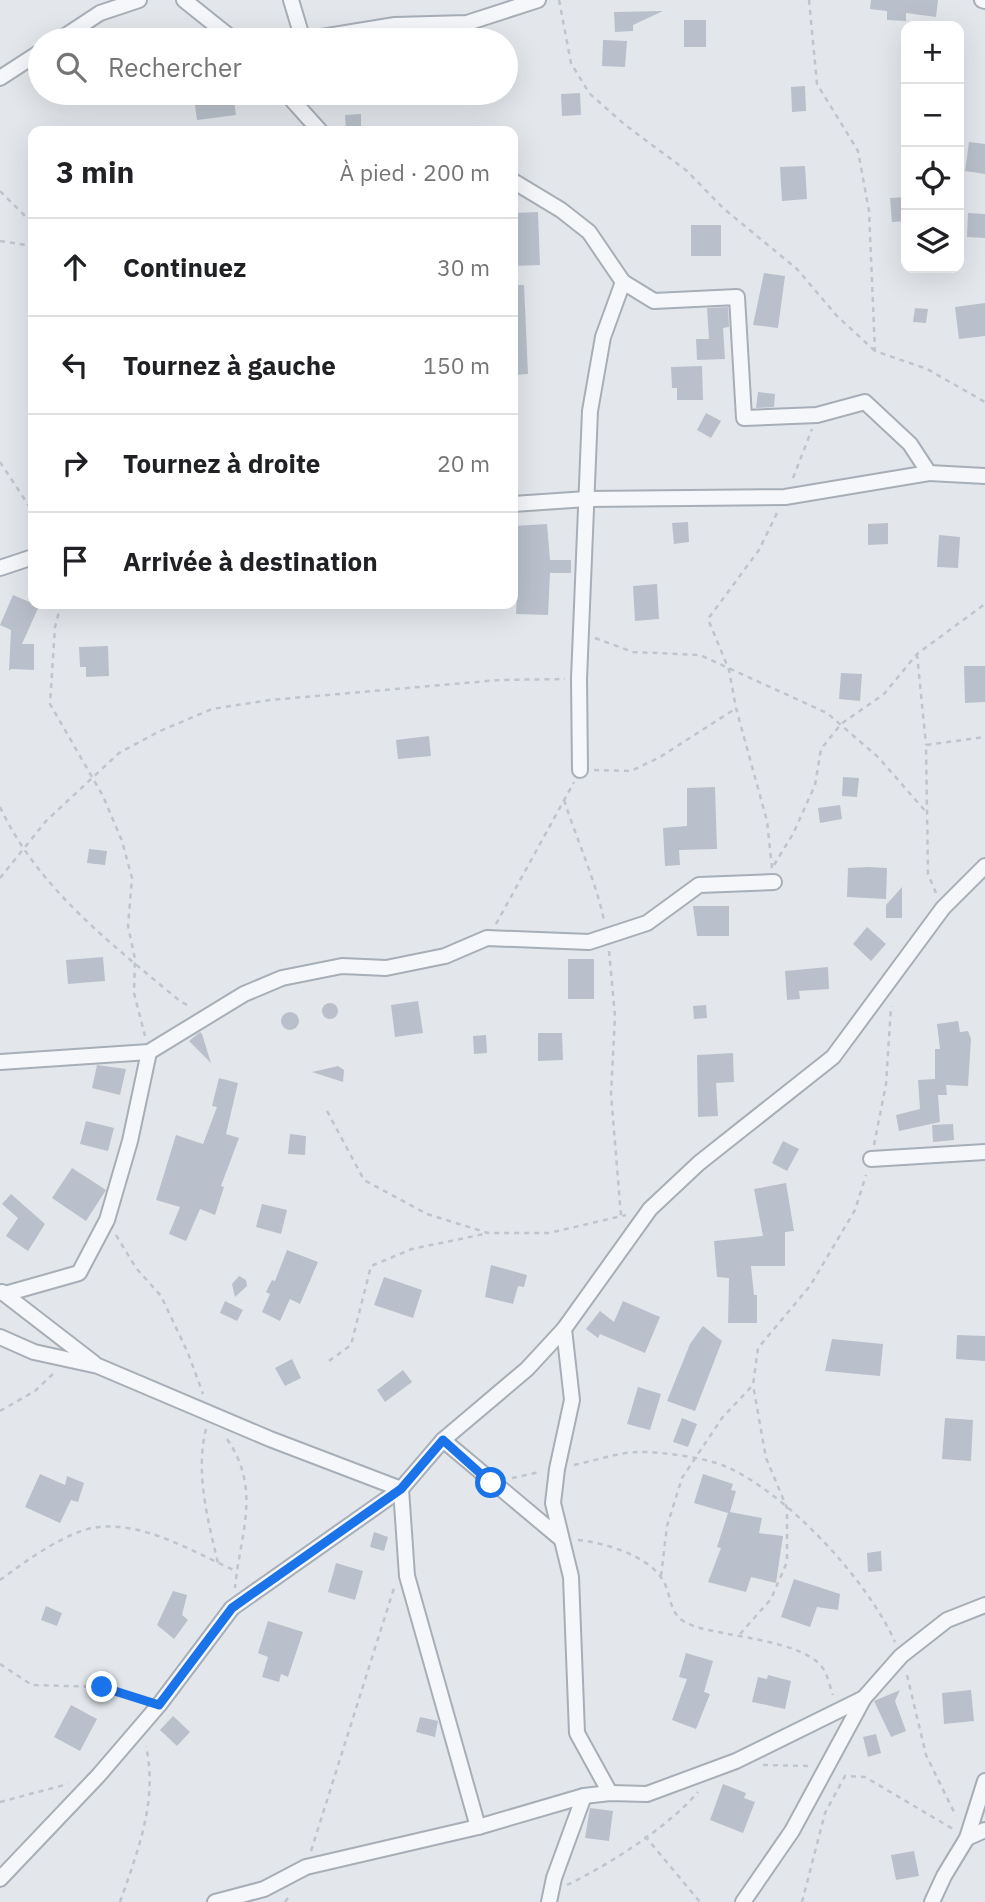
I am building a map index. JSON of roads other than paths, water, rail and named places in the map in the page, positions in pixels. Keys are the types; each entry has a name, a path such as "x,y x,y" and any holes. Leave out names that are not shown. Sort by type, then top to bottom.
{"street":[{"path":"77,28 100,13 139,0"},
{"path":"184,0 219,28"},
{"path":"292,0 300,28"},
{"path":"377,28 467,23 538,0"},
{"path":"0,78 28,60"},
{"path":"16,68 28,67"},
{"path":"297,105 316,126"},
{"path":"518,184 561,210 589,232 623,282 654,301 737,298 744,418 817,415 865,402 910,444 929,473"},
{"path":"580,770 579,679 590,411 603,337 623,282"},
{"path":"518,503 587,499 785,497 929,473 985,476"},
{"path":"0,568 28,559"},
{"path":"0,1879 99,1776 159,1705 232,1608 401,1489 443,1440 527,1370 564,1329 650,1209 699,1163 833,1057 943,908 985,866"},
{"path":"0,1062 149,1052 244,994 282,978 342,966 386,968 445,956 487,939 589,942 647,923 699,885 773,875"},
{"path":"2,1292 79,1273 107,1220 130,1141 149,1052"},
{"path":"871,1159 985,1152"},
{"path":"2,1292 98,1366"},
{"path":"564,1329 572,1400 557,1469 554,1503 571,1577 577,1733 610,1793"},
{"path":"0,1337 34,1352 98,1366 401,1489"},
{"path":"443,1440 491,1483 560,1538"},
{"path":"401,1489 407,1576 478,1827"},
{"path":"743,1902 792,1831 864,1698 901,1656 947,1619 985,1605"},
{"path":"215,1902 264,1889 306,1867 478,1827 584,1796 610,1793 647,1794 720,1767 864,1698"},
{"path":"932,1902 967,1838 985,1781"},
{"path":"550,1897 584,1796"},
{"path":"967,1838 985,1830"}]}
